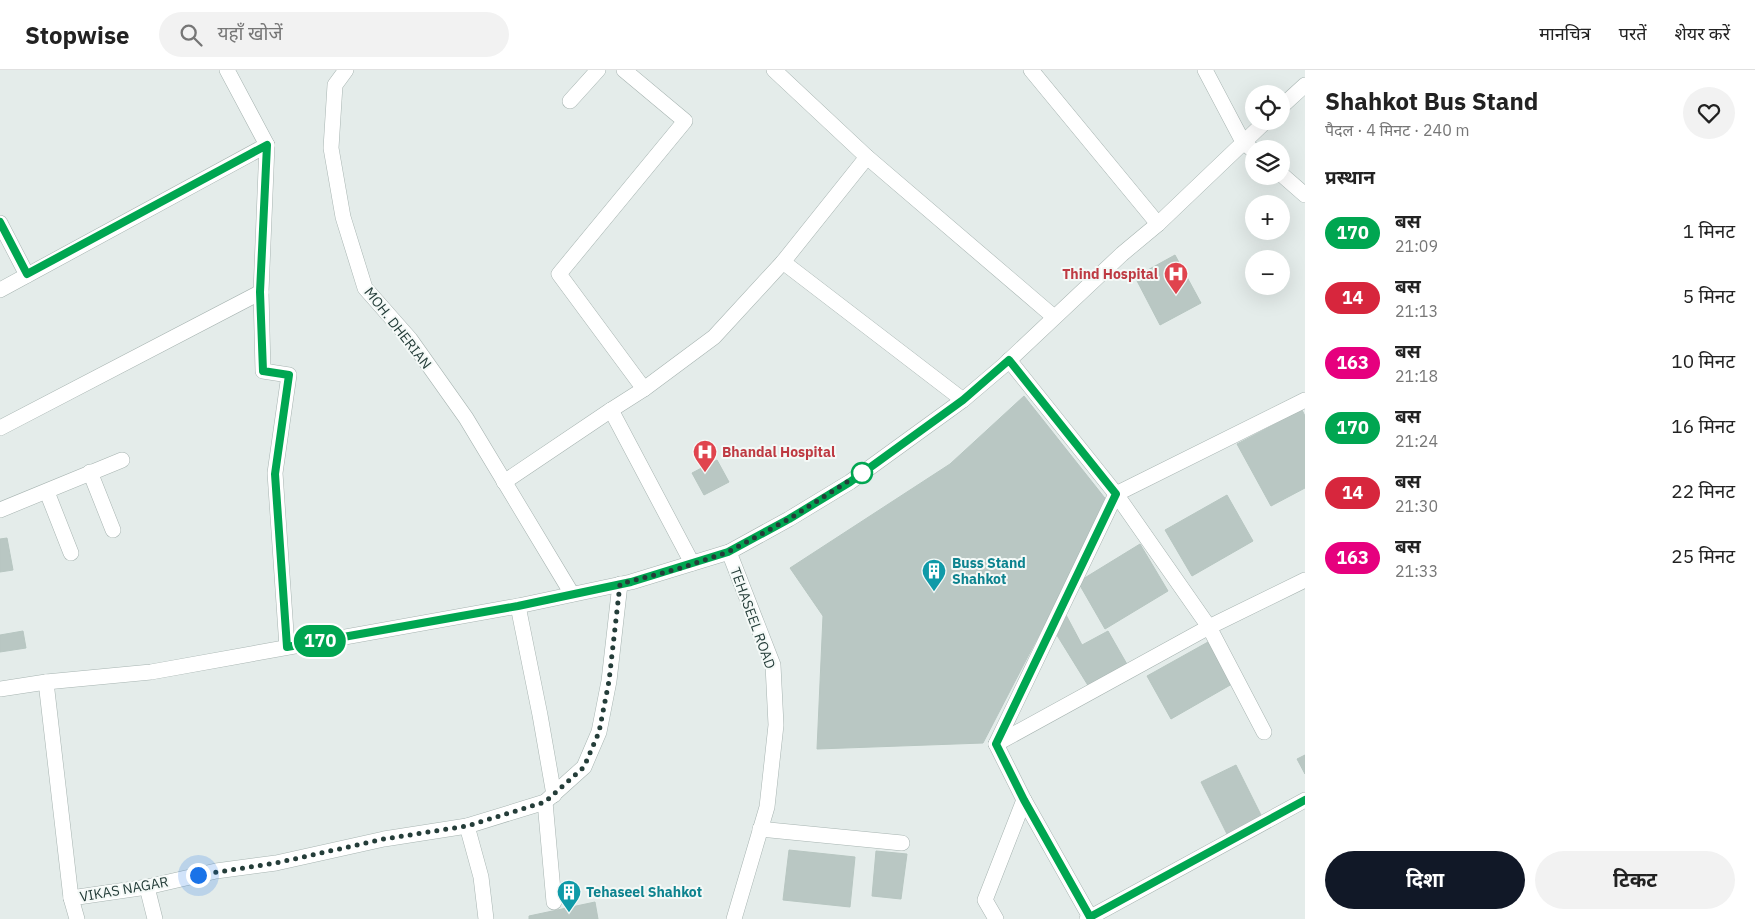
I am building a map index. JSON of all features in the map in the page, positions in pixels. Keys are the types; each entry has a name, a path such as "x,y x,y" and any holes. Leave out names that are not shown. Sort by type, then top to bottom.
{"street":[{"path":"228,70 267,145 260,292 263,371 289,375 275,474 287,647"},
{"name":"MOH. DHERIAN","path":"346,70 335,85 331,148 343,217 365,288 410,339 466,418 572,594"},
{"path":"570,101 598,70"},
{"path":"624,70 685,121 559,274 644,389"},
{"path":"774,70 867,157 1054,318"},
{"path":"1031,70 1158,224"},
{"path":"1205,70 1245,141"},
{"path":"1290,99 1305,85"},
{"path":"0,290 267,145"},
{"path":"0,689 46,682 151,672 518,606 620,584 681,568 728,552 789,519 850,482 963,400 1009,360 1122,254 1245,149"},
{"path":"504,482 644,389 714,337 783,262 867,157"},
{"path":"1290,182 1305,195"},
{"path":"0,222 27,274"},
{"path":"783,262 963,400"},
{"path":"0,428 260,292"},
{"path":"1009,360 1116,494 1209,627 1264,732"},
{"path":"996,744 1116,494 1305,400"},
{"path":"610,410 692,563"},
{"path":"0,510 122,460"},
{"path":"90,472 113,530"},
{"path":"47,492 71,553"},
{"name":"TEHASEEL ROAD","path":"728,552 773,665 776,725 768,807 734,919"},
{"path":"996,744 1209,627 1305,580"},
{"path":"550,798 584,767 599,732 609,681 620,584"},
{"path":"518,606 540,715 550,798 554,902"},
{"name":"VIKAS NAGAR","path":"46,682 71,898 77,919"},
{"path":"996,744 1088,918 1305,800"},
{"name":"VIKAS NAGAR","path":"71,898 147,887 216,871 276,863 384,839 467,826 550,798"},
{"path":"996,919 985,900 1024,800"},
{"path":"467,826 481,878 486,919"},
{"path":"760,829 902,843"},
{"path":"147,887 155,919"}],"building":[{"path":"1175,255 1201,303 1160,325 1135,277"},
{"name":"Buss Stand Shahkot","path":"1024,396 1108,502 983,743 817,749 823,616 790,568 950,464"},
{"path":"1302,410 1305,416 1305,488 1271,506 1237,444"},
{"path":"717,460 729,482 704,495 692,473"},
{"path":"1227,495 1253,541 1192,576 1165,530"},
{"path":"7,538 13,570 0,572 0,539"},
{"path":"1140,544 1168,591 1105,629 1078,582"},
{"path":"1065,613 1082,645 1108,631 1128,666 1089,687 1055,632"},
{"path":"23,631 26,648 0,652 0,635"},
{"path":"1208,642 1232,684 1171,719 1147,676"},
{"path":"1305,755 1305,774 1297,759"},
{"path":"1236,765 1262,817 1227,834 1201,782"},
{"path":"789,850 855,857 850,907 783,900"},
{"path":"876,851 907,854 901,899 872,896"},
{"name":"Tehaseel Shahkot","path":"595,902 598,919 529,919 529,916"}],"bus line":[{"name":"170","path":"0,222 27,274 267,145 260,292 263,371 289,375 275,474 287,647 518,606 631,582 728,552 789,519 850,482 963,400 1009,360 1116,494 996,744 1024,800 1090,917 1305,800"}],"place":[{"name":"Thind Hospital","path":"1176,295"},
{"name":"Bhandal Hospital","path":"705,473"},
{"name":"Buss Stand Shahkot","path":"934,592"},
{"name":"Tehaseel Shahkot","path":"569,913"}],"route":[{"path":"198,875 276,863 384,839 467,826 545,802 584,767 599,732 609,681 620,584 681,568 728,552 789,519 850,482 866,470 862,473"}]}
